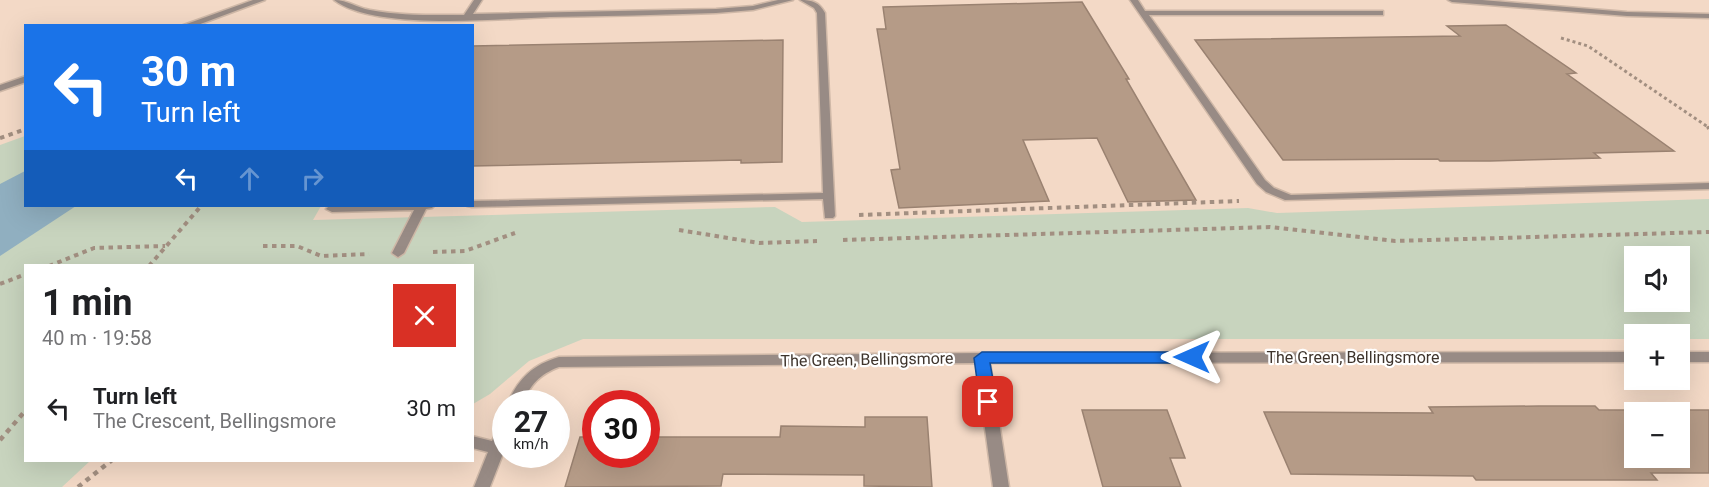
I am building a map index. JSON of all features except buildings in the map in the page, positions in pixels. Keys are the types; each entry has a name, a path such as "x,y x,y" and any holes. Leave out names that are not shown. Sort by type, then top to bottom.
{"street":[{"path":"191,24 261,0"},
{"path":"338,0 366,12 394,17 466,18 716,11 753,8 789,0"},
{"path":"466,18 478,0"},
{"path":"804,0 817,6 821,13 829,216"},
{"path":"1134,0 1261,182 1270,190 1289,198 1709,186"},
{"path":"1452,0 1627,14 1709,16"},
{"path":"1556,0 1566,9"},
{"path":"1143,13 1380,13"},
{"path":"0,88 24,80"},
{"path":"474,204 828,196"},
{"path":"332,210 400,207"},
{"path":"398,254 422,207"},
{"name":"The Green, Bellingsmore","path":"520,390 530,375 559,362 982,358 1624,357"},
{"path":"1690,357 1709,357"},
{"path":"982,358 1001,487"},
{"path":"474,442 492,447"},
{"path":"482,487 492,459"}],"path":[{"path":"1558,37 1588,46 1707,124 1709,129"},
{"path":"0,138 24,130"},
{"path":"829,216 1252,200 1270,190"},
{"path":"151,264 200,207"},
{"path":"836,240 1270,227 1395,241 1709,232"},
{"path":"669,228 759,243 825,241"},
{"path":"263,246 297,246 321,256 465,251 513,233 524,233"},
{"path":"54,264 94,248 165,246"},
{"path":"0,284 24,275"},
{"path":"0,440 24,412"},
{"path":"78,487 109,462"}],"green space":[{"path":"24,136 24,207 320,207 313,220 775,207 802,222 1248,208 1277,213 1709,199 1709,339 1690,339 1690,324 1624,324 1624,339 583,339 529,361 490,394 474,403 474,264 24,264 24,462 89,462 62,487 0,487 0,145"}],"water":[{"path":"24,172 24,207 74,207 0,256 0,184"}],"route":[{"path":"988,402 982,358 1192,357"}]}
